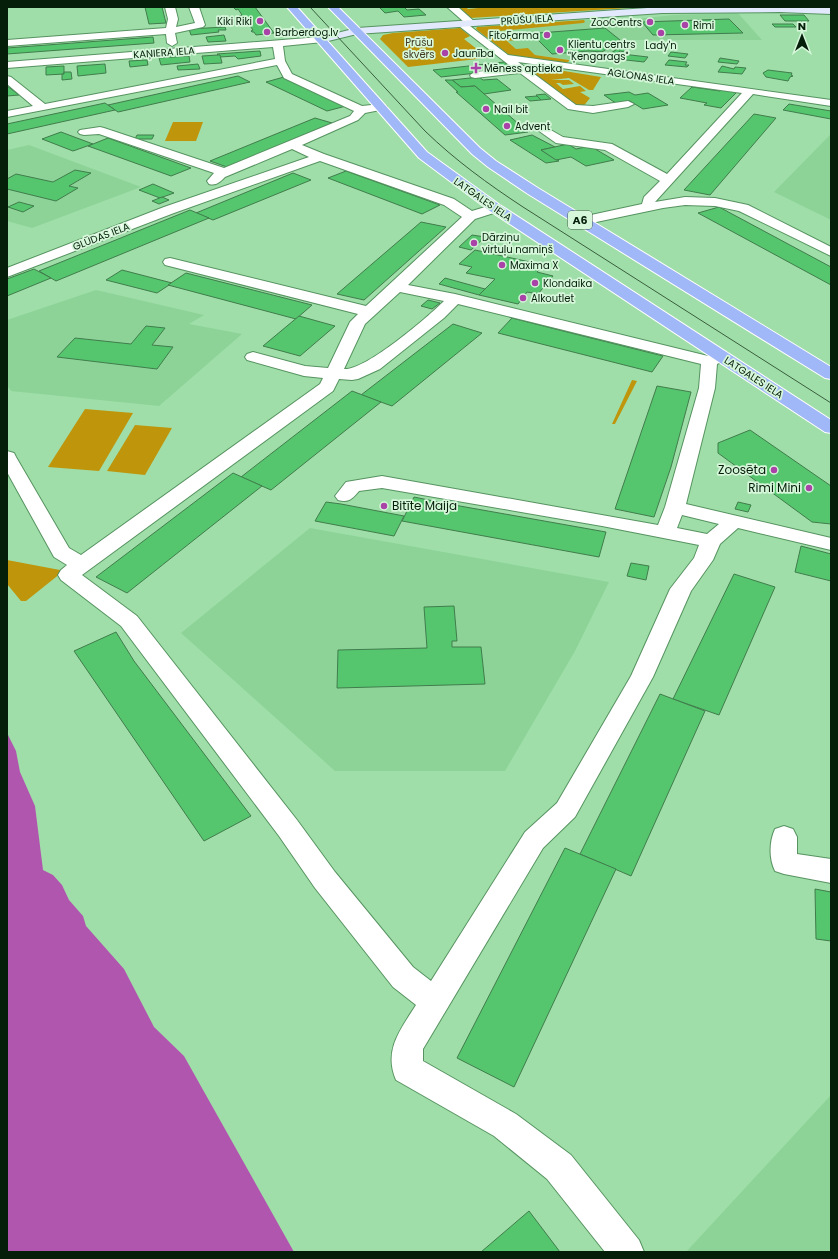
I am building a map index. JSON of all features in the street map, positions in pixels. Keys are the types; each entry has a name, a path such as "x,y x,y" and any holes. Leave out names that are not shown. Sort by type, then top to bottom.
{"highway":[{"name":"LATGALES IELA","path":"292,7 423,154 454,179 716,359 831,428"},
{"name":"A6","path":"333,7 476,151 527,187 831,374"}],"street":[{"path":"170,7 173,19 170,31 174,52"},
{"path":"7,43 170,31 200,25 194,7"},
{"path":"452,7 466,23 504,57 572,107 584,110 628,104"},
{"name":"PRŪŠU IELA","path":"320,40 357,32 660,9 806,9 831,7"},
{"name":"PRŪŠU IELA","path":"806,9 831,11"},
{"path":"173,19 199,21"},
{"name":"KAŅIERA IELA","path":"7,65 320,40"},
{"path":"277,43 280,60 288,76 361,110 381,107"},
{"name":"AGLONAS IELA","path":"504,57 831,103"},
{"path":"7,114 239,70 280,60"},
{"path":"475,75 521,70"},
{"path":"496,73 504,81"},
{"path":"7,78 42,107"},
{"path":"648,207 649,200 702,146 750,91"},
{"path":"596,99 607,107"},
{"path":"196,201 195,195 226,173 354,118 361,110"},
{"path":"84,132 100,130 226,173"},
{"path":"545,131 560,140 608,147 668,180"},
{"path":"292,145 320,157 449,202 470,216"},
{"name":"GLŪDAS IELA","path":"7,273 169,210 320,157"},
{"path":"582,221 685,201 715,202 734,205 831,252"},
{"path":"435,1001 403,977 325,880 288,828 128,621 68,575 327,387 358,322 468,220 470,216 495,208"},
{"path":"170,262 370,312"},
{"path":"397,287 716,359 675,507 665,532"},
{"path":"253,357 304,371 352,375 374,365 439,315 455,299"},
{"path":"7,458 27,490 61,552 82,565"},
{"path":"345,496 353,486 382,482 711,541"},
{"path":"675,507 831,544"},
{"path":"627,1252 558,1167 505,1125 407,1070 408,1046 534,840 566,810 642,677 681,589 702,560 711,541 734,521"},
{"path":"784,837 784,862 831,871"}],"shaded area":[{"path":"738,13 762,40 631,40 595,63 535,55 528,48 516,49 507,40 515,40 512,36 504,37 498,30 585,22 584,20 608,18 625,20 674,15"},
{"path":"831,134 831,220 774,192"},
{"path":"29,145 141,187 32,228 7,221 7,150"},
{"path":"96,290 204,315 189,324 242,334 159,406 11,391 7,385 7,320"},
{"path":"310,528 609,582 575,651 505,771 335,771 181,633"},
{"path":"7,733 16,751 20,772 35,806 43,870 53,875 62,885 69,900 83,916 86,926 124,969 154,1027 184,1056 294,1252 7,1252"},
{"path":"831,1095 831,1252 686,1252"}],"green space":[{"path":"455,7 466,7 468,9 488,7 645,7 470,18"},
{"path":"584,20 585,22 583,23 499,31 504,37 512,36 516,40 507,41 516,49 528,48 535,55 569,60 568,62 552,62 509,55 476,29 477,27"},
{"name":"Prūšu skvērs","path":"460,28 470,36 464,39 482,53 490,53 494,57 408,67 380,39 383,35 393,33"},
{"path":"558,70 601,77 593,90 589,90 569,78 551,80 569,80 574,84 563,85 556,83 563,89 580,86 586,91 580,92 590,98 582,108 578,107 530,74"},
{"path":"173,122 203,122 196,141 165,141"},
{"path":"632,380 637,381 615,424 612,424"},
{"path":"85,409 133,413 99,471 48,467"},
{"path":"135,425 172,428 145,475 107,471"},
{"path":"7,560 60,570 61,573 26,601 21,601 7,584"}],"building":[{"path":"145,7 162,7 166,23 149,24"},
{"path":"255,7 274,33 256,35 251,31 253,30 248,23 243,24 242,22 247,22 244,17 239,16 242,15 238,9 236,10 234,8"},
{"path":"379,7 404,7 407,10 419,9 426,15 404,17 398,11 385,13"},
{"path":"780,15 804,15 809,21 785,21"},
{"path":"729,19 743,33 653,35 642,22"},
{"path":"772,24 793,24 796,27 775,27"},
{"path":"225,27 226,30 218,30 219,32 191,35 189,29"},
{"path":"605,28 620,40 602,52 589,51 552,54 533,35 538,33"},
{"path":"224,35 226,41 208,42 206,37"},
{"path":"153,37 154,43 7,54 7,48"},
{"path":"622,46 630,47 625,50 628,50 625,52 620,51 616,54 611,53"},
{"path":"260,51 261,56 238,59 235,56 220,57 217,54"},
{"path":"671,52 688,54 685,58 668,56"},
{"path":"622,54 648,57 644,62 617,59"},
{"path":"220,55 222,63 204,64 202,56"},
{"path":"189,56 190,62 161,65 159,58"},
{"path":"720,58 739,61 737,64 718,62"},
{"path":"147,60 148,65 130,67 129,61"},
{"path":"669,60 687,62 685,65 689,65 687,67 665,65"},
{"path":"504,62 512,69 441,77 433,70"},
{"path":"105,64 106,73 78,76 77,66"},
{"path":"198,64 200,69 178,70 177,66"},
{"path":"64,66 64,74 46,75 46,67"},
{"path":"722,66 734,69 735,67 746,68 742,74 718,72"},
{"path":"768,70 792,73 791,75 793,76 790,77 788,81 766,77 763,73"},
{"path":"64,72 71,72 72,79 62,80 62,74 64,74"},
{"path":"238,76 250,82 118,112 108,105"},
{"path":"284,77 346,106 327,111 266,82"},
{"path":"479,77 483,80 497,79 511,90 484,94 475,86 461,87 452,80"},
{"path":"445,80 452,80 461,87 475,86 528,132 505,135 456,92 458,92"},
{"path":"7,86 19,95 7,96"},
{"path":"692,87 737,92 721,108 704,105 707,103 680,98"},
{"path":"629,92 635,95 648,93 668,105 643,109 630,101 617,104 604,95"},
{"path":"545,94 551,99 541,100 536,95"},
{"path":"537,96 541,100 530,101 525,97"},
{"path":"105,103 115,110 7,134 7,124"},
{"path":"789,104 831,111 831,119 783,110"},
{"path":"754,114 776,118 710,195 684,190"},
{"path":"315,118 332,123 227,167 210,161"},
{"path":"61,132 93,144 73,151 42,139"},
{"path":"137,135 154,135 152,139 135,139"},
{"path":"532,135 555,147 541,150 559,161 546,163 510,140"},
{"path":"108,138 191,168 171,176 88,146"},
{"path":"568,144 576,149 590,146 614,160 586,166 571,157 556,160 541,150"},
{"path":"75,170 91,173 69,186 78,188 56,201 7,189 7,179 16,174 53,182"},
{"path":"346,171 440,205 422,214 328,178"},
{"path":"293,173 311,180 213,220 196,213"},
{"path":"153,184 174,193 160,198 139,190"},
{"path":"162,197 169,200 159,204 152,201"},
{"path":"19,202 34,206 23,212 8,207"},
{"path":"719,207 831,267 831,285 698,213"},
{"path":"190,210 209,218 56,281 39,271"},
{"path":"421,222 446,227 364,300 337,294"},
{"path":"472,235 485,237 471,250 459,247"},
{"path":"475,250 530,262 535,264 539,270 537,272 553,276 538,294 527,292 518,304 479,295 495,279 466,273 472,267 459,264"},
{"path":"34,269 51,278 7,296 7,279"},
{"path":"122,270 172,283 157,293 106,280"},
{"path":"186,273 312,305 296,319 168,285"},
{"path":"445,278 485,289 479,295 439,284"},
{"path":"428,300 440,303 432,309 421,306"},
{"path":"299,316 335,326 300,356 263,346"},
{"path":"512,318 663,356 652,372 498,333"},
{"path":"453,324 482,333 392,406 361,395"},
{"path":"146,326 165,328 152,345 173,347 157,369 57,357 75,338 131,344"},
{"path":"657,386 691,392 671,467 654,517 615,509"},
{"path":"352,391 381,402 271,490 241,477"},
{"name":"Zoosēta","path":"750,430 831,486 831,524 812,522 718,453 718,443"},
{"path":"233,473 262,486 127,593 96,577"},
{"path":"414,497 606,532 599,557 402,521"},
{"path":"326,502 404,516 394,536 315,521"},
{"path":"738,502 751,505 748,512 735,509"},
{"path":"801,546 831,554 831,581 795,572"},
{"path":"631,563 649,566 646,580 627,576"},
{"path":"734,574 775,587 719,715 673,699"},
{"path":"454,606 457,641 452,641 452,647 481,647 485,684 337,688 338,650 427,648 424,607"},
{"path":"116,632 134,661 251,816 204,841 74,651"},
{"path":"660,694 705,711 631,876 580,854"},
{"path":"565,848 616,869 514,1087 457,1058"},
{"path":"815,889 831,892 831,941 816,939"},
{"path":"529,1211 560,1252 481,1252"}],"tram line":[{"path":"310,7 425,131 472,171 523,207 831,403"}],"place":[{"name":"Kiki Riki","path":"260,21"},
{"name":"ZooCentrs","path":"650,22"},
{"name":"Rimi","path":"685,25"},
{"name":"Barberdog.lv","path":"267,32"},
{"name":"Lady'n","path":"661,33"},
{"name":"FitoFarma","path":"547,35"},
{"name":"Klientu centrs \"Ķengarags\"","path":"560,50"},
{"name":"Jaunība","path":"445,53"},
{"name":"Mēness aptieka","path":"476,68"},
{"name":"Nail bit","path":"486,109"},
{"name":"Advent","path":"507,126"},
{"name":"Dārziņu virtuļu namiņš","path":"474,243"},
{"name":"Maxima X","path":"502,265"},
{"name":"Klondaika","path":"535,283"},
{"name":"Alkoutlet","path":"523,298"},
{"name":"Zoosēta","path":"774,470"},
{"name":"Rimi Mini","path":"809,488"},
{"name":"Bitīte Maija","path":"384,506"}]}
